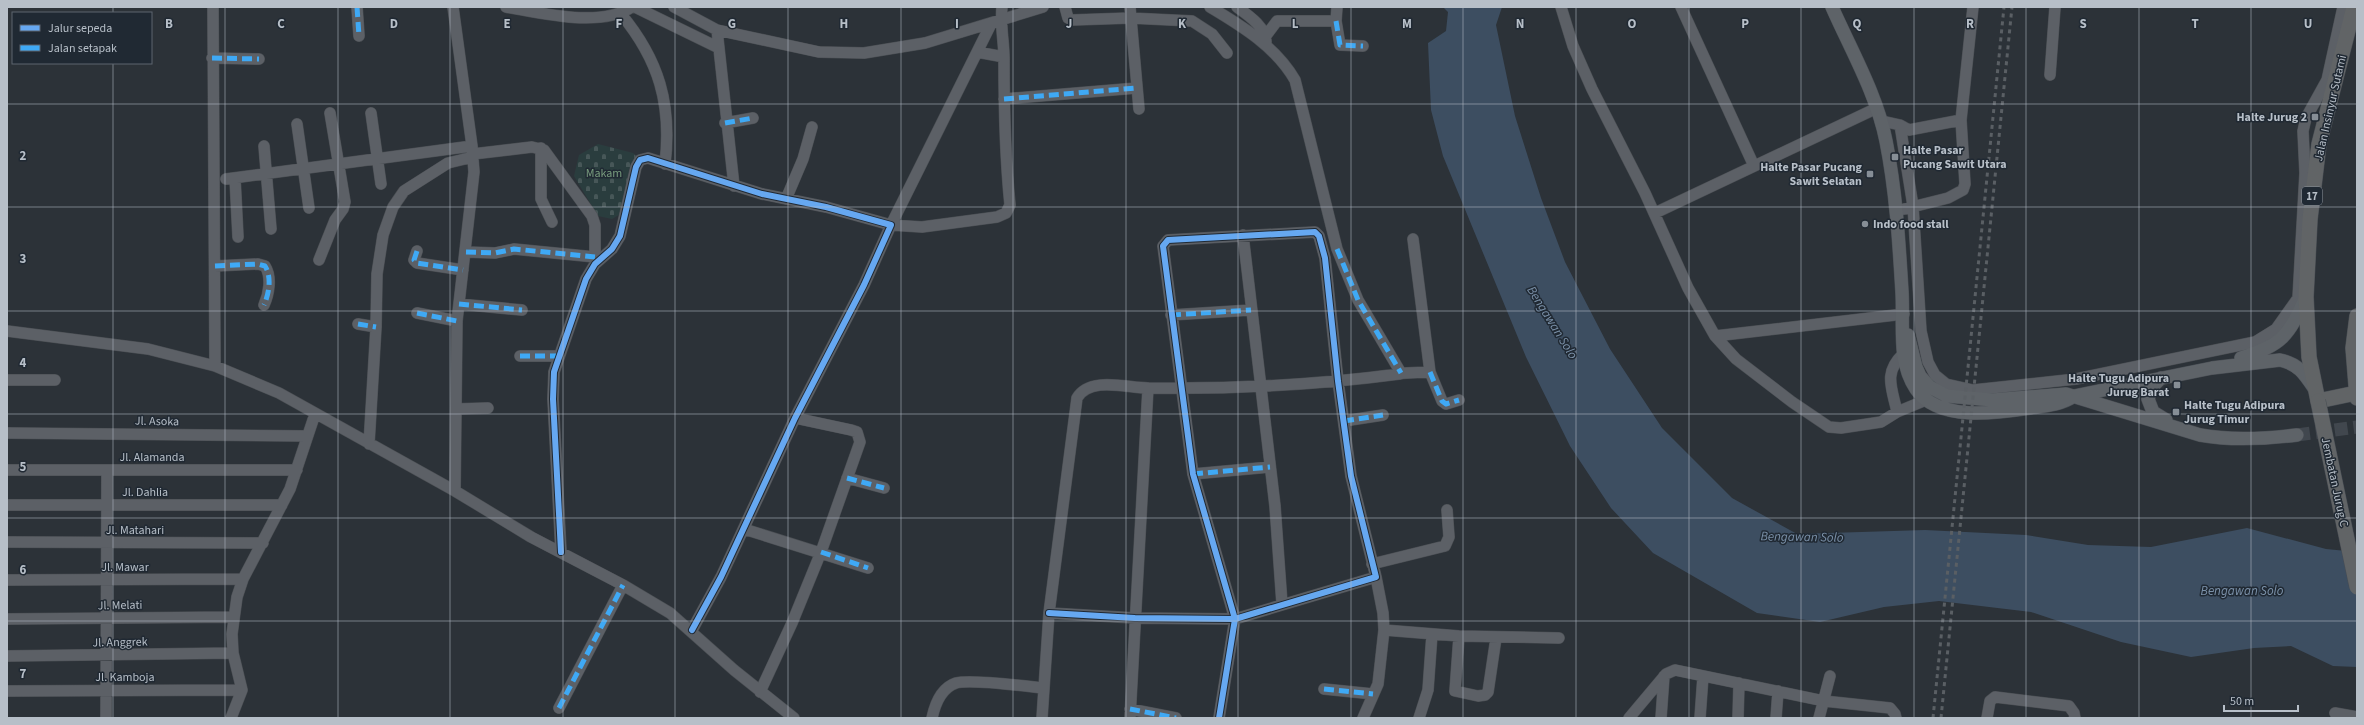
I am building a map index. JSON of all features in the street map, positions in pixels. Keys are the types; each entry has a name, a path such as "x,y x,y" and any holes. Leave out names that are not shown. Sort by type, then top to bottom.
{"highway":[{"name":"Jalan Insinyur Sutami","path":"2317,395 2309,357 2306,297 2310,219 2316,167 2334,71 2354,7"},
{"path":"2317,395 2357,395 2355,344 2357,316"},
{"name":"Jembatan Jurug C","path":"2317,395 2357,587"}],"main road":[{"path":"1832,7 1882,121 1896,211 1904,316 1903,354 1911,380 1926,400 1950,410 1988,413 2060,403 2074,396 2212,368 2280,360 2291,362 2302,370 2317,395"},
{"path":"2212,368 2262,350 2279,341 2292,328 2306,297"},
{"path":"1904,316 1916,367 1926,382 1936,391 1948,396 1976,400 2043,389 2074,396 2200,435 2215,438 2263,439 2297,435"},
{"path":"2161,378 2152,387 2148,403 2153,412 2180,428"}],"street":[{"path":"213,7 212,58 215,266 214,366"},
{"path":"357,7 359,36"},
{"path":"453,7 473,152 474,172 457,321 455,491"},
{"path":"506,7 577,18 621,14 632,7"},
{"path":"635,7 718,47"},
{"path":"674,7 717,30 819,52 864,53 925,43 1043,7"},
{"path":"692,630 721,577 795,418 864,285 977,52 996,22 1002,7"},
{"path":"1065,7 1068,18 1072,20 1130,12 1192,21 1212,34 1227,53"},
{"path":"1210,7 1265,41"},
{"path":"1237,7 1254,19 1265,41 1289,68 1295,80 1337,249 1358,300 1401,373"},
{"path":"1337,7 1336,21 1340,45 1363,46"},
{"path":"1561,7 1573,46 1592,89 1655,213 1688,288 1715,336 1736,359 1753,373 1829,427 1840,428 1881,422 1897,412 1926,400"},
{"path":"1681,7 1754,166"},
{"path":"1896,211 1948,198 1963,190 1965,184 1961,120 1973,7"},
{"path":"2050,75 2055,7"},
{"path":"1900,125 1913,206 1921,331 1928,362 1935,375 1946,384 1974,390 2043,389 2076,379 2255,342 2276,329 2298,298 2305,172 2303,131 2306,118 2334,71 2343,7"},
{"path":"1130,12 1139,109"},
{"path":"621,14 648,51 658,72 668,118 665,164"},
{"path":"1254,19 1277,21 1336,21"},
{"path":"1265,41 1277,21"},
{"path":"466,252 491,254 514,249 595,260 607,255 620,236 638,162 648,158 734,186 826,207 892,225 932,226 997,217 1006,213 1010,205 1004,99 1004,57 996,22"},
{"path":"717,30 725,123 734,186"},
{"path":"977,52 1004,57"},
{"path":"212,58 259,58"},
{"path":"1004,99 1137,88"},
{"path":"1655,213 1877,108"},
{"path":"319,260 335,220 345,206 340,163 330,113"},
{"path":"371,113 381,184"},
{"path":"725,123 753,118"},
{"path":"1882,121 1900,125 1909,130 1961,120"},
{"path":"297,124 304,168 308,208"},
{"path":"786,199 803,159 812,127"},
{"path":"264,146 271,229"},
{"path":"238,237 230,178 267,174 377,157 532,147 541,148 592,216 595,225 595,260 586,279 558,356 554,372 553,399 561,552"},
{"path":"541,148 541,199 552,222"},
{"path":"369,444 379,253 393,207 404,190 448,163 473,152"},
{"path":"1219,718 1235,619 1193,474 1171,315 1163,249 1164,243 1168,240 1314,232 1319,236 1325,258 1338,381 1351,476 1376,577 1383,613 1384,630 1378,684 1363,718"},
{"path":"1243,235 1250,310 1275,506 1282,604"},
{"path":"1413,239 1430,372 1442,401 1446,404 1459,400"},
{"path":"1325,258 1337,249"},
{"path":"417,251 414,260 417,263 463,270"},
{"path":"215,266 258,264 265,266 268,274 269,286 264,305"},
{"path":"459,304 522,310"},
{"path":"1171,315 1250,310"},
{"path":"417,313 457,321"},
{"path":"1715,336 1904,316"},
{"path":"358,324 376,327"},
{"path":"7,331 148,349 214,366 278,393 455,491 561,552 659,605 692,630 760,692 794,718"},
{"path":"1897,412 1889,376 1895,361 1903,354"},
{"path":"520,356 558,356"},
{"path":"1042,718 1049,612 1077,398 1083,390 1094,386 1148,388 1338,381 1401,373 1430,372"},
{"path":"7,380 55,380"},
{"path":"1148,388 1130,713 1176,718"},
{"path":"456,409 488,408"},
{"path":"231,718 242,690 233,653 233,617 243,579 282,505 297,470 315,414"},
{"path":"1344,421 1383,415"},
{"path":"760,692 792,623 821,552 859,446 860,438 857,432 795,418"},
{"name":"Jl. Asoka","path":"7,433 307,436"},
{"path":"1193,474 1270,468"},
{"name":"Jl. Alamanda","path":"7,470 297,470"},
{"path":"106,718 107,470"},
{"path":"847,478 884,488"},
{"name":"Jl. Dahlia","path":"7,505 282,505"},
{"path":"1372,564 1445,546 1449,537 1447,510"},
{"path":"744,529 868,568"},
{"name":"Jl. Matahari","path":"7,542 263,543"},
{"path":"1049,612 1135,618 1235,619 1376,577"},
{"name":"Jl. Mawar","path":"7,580 243,579"},
{"path":"559,708 623,585"},
{"name":"Jl. Melati","path":"7,619 233,617"},
{"path":"1384,630 1496,638 1559,638"},
{"path":"1420,718 1428,690 1432,634"},
{"path":"1459,636 1455,691 1478,696 1486,695 1488,692 1496,638"},
{"name":"Jl. Anggrek","path":"7,656 233,653"},
{"path":"1629,718 1664,676 1669,671 1675,670 1824,701 1890,708 1895,714 1896,718"},
{"path":"1661,718 1664,676"},
{"path":"1700,718 1703,676"},
{"path":"1819,718 1830,676"},
{"path":"932,718 942,692 956,683 1043,688"},
{"path":"1738,718 1739,683"},
{"path":"1324,689 1373,694"},
{"name":"Jl. Kamboja","path":"7,691 242,690"},
{"path":"1776,718 1778,691"},
{"path":"1987,718 1990,701 1995,697 2069,706 2074,713 2075,718"},
{"path":"2335,713 2357,717"}],"green space":[{"name":"Makam","path":"598,144 633,153 636,156 622,213 612,219 598,216 574,176 579,155"}],"water":[{"name":"Bengawan Solo","path":"1443,7 1502,7 1496,25 1515,116 1541,198 1565,262 1610,349 1662,428 1732,498 1797,534 1925,530 2026,535 2088,545 2151,547 2247,528 2326,549 2357,552 2357,667 2333,666 2291,646 2254,648 2191,657 2121,642 2031,612 1939,601 1884,607 1820,622 1757,613 1653,553 1611,508 1570,446 1526,357 1443,156 1431,110 1428,43 1446,31 1448,12"}],"tunnel":[{"path":"2297,435 2357,427"}],"railway":[{"path":"1933,718 2004,7"},
{"path":"1941,718 2012,7"}],"marked path":[{"path":"357,7 359,36"},
{"path":"1336,21 1340,45 1363,46"},
{"path":"212,58 259,59"},
{"path":"1004,99 1137,88"},
{"path":"725,123 753,118"},
{"path":"466,252 495,253 514,249 595,257"},
{"path":"1337,249 1358,300 1401,373"},
{"path":"417,251 414,260 417,263 463,270"},
{"path":"215,266 258,264 265,266 269,286 264,305"},
{"path":"459,304 522,310"},
{"path":"1171,315 1251,310"},
{"path":"417,313 457,321"},
{"path":"358,324 376,327"},
{"path":"520,356 558,356"},
{"path":"1430,372 1442,401 1446,404 1459,400"},
{"path":"1344,421 1383,415"},
{"path":"1193,474 1270,467"},
{"path":"847,478 884,488"},
{"path":"821,552 868,568"},
{"path":"559,708 623,585"},
{"path":"1324,689 1373,694"},
{"path":"1130,709 1176,718"}],"cycle path":[{"path":"561,552 553,399 554,372 586,279 595,264 612,249 620,236 636,167 640,160 648,158 762,194 826,207 891,225 864,285 795,418 721,577 692,630"},
{"path":"1049,613 1135,618 1235,619 1376,577 1351,476 1338,381 1325,258 1319,236 1315,232 1168,240 1163,246 1193,474 1235,619 1219,718"}],"place":[{"name":"Halte Jurug 2","path":"2315,117"},
{"name":"Halte Pasar Pucang Sawit Utara","path":"1895,157"},
{"name":"Halte Pasar Pucang Sawit Selatan","path":"1870,174"},
{"name":"Indo food stall","path":"1865,224"},
{"name":"Halte Tugu Adipura Jurug Barat","path":"2177,385"},
{"name":"Halte Tugu Adipura Jurug Timur","path":"2176,412"}]}
